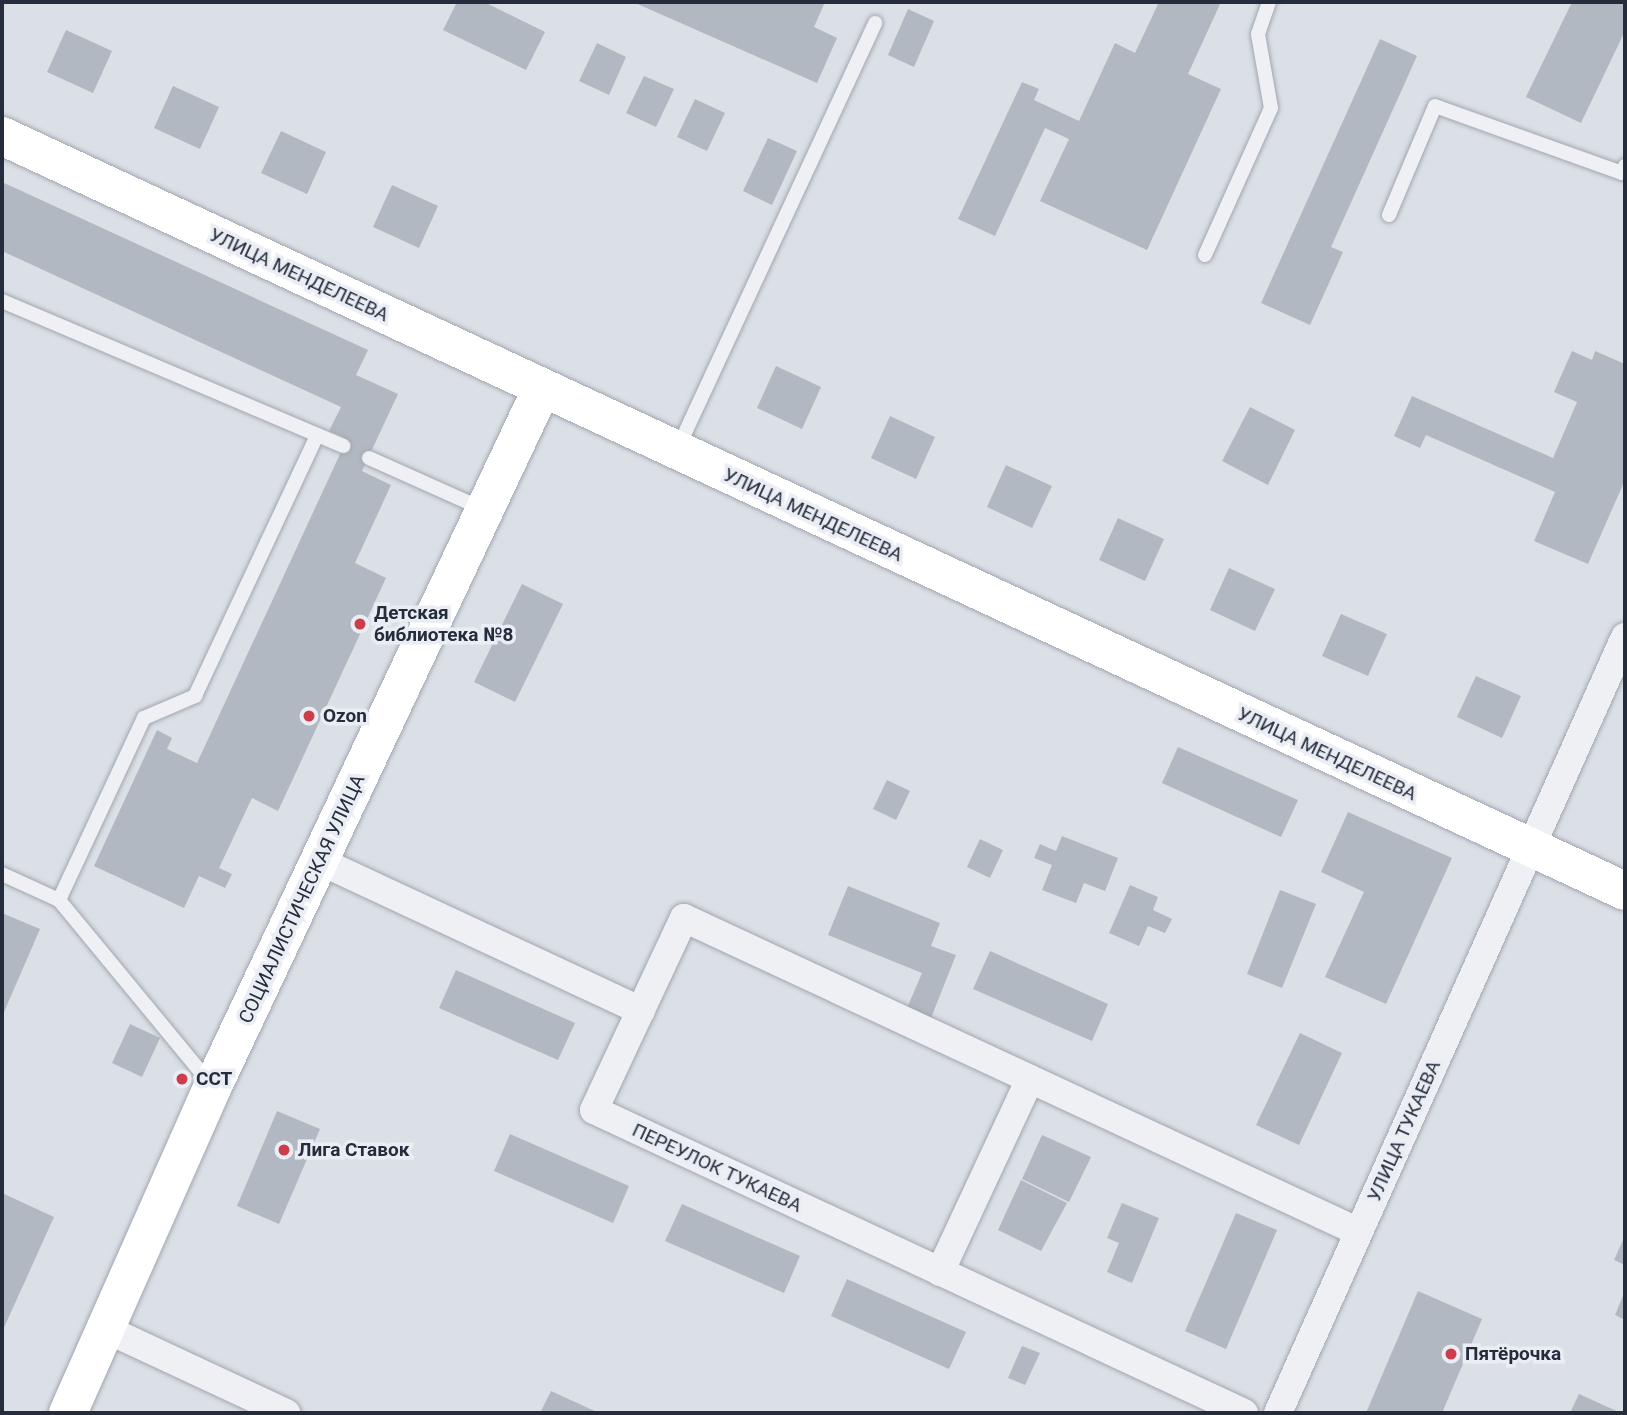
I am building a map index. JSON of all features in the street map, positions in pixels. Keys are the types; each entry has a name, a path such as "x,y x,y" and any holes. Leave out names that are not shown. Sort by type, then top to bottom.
{"street":[{"name":"УЛИЦА МЕНДЕЛЕЕВА","path":"2,136 1529,849 1625,891"},
{"name":"СОЦИАЛИСТИЧЕСКАЯ УЛИЦА","path":"68,1413 213,1086 322,862 481,508 542,388"},
{"name":"УЛИЦА ТУКАЕВА","path":"1278,1413 1625,637"},
{"path":"322,862 641,1011"},
{"name":"ПЕРЕУЛОК ТУКАЕВА","path":"1244,1413 594,1110 684,918 1359,1232"},
{"path":"940,1272 1030,1079"},
{"path":"106,1329 286,1413"}],"lane":[{"path":"1205,255 1272,108 1258,34 1269,2"},
{"path":"677,451 875,23"},
{"path":"1389,215 1435,106 1622,173 1625,166"},
{"path":"2,301 344,446"},
{"path":"59,900 144,719 195,696 317,435"},
{"path":"369,458 481,508"},
{"path":"2,874 59,900 213,1086"}],"building":[{"path":"457,2 484,2 545,32 526,70 443,30"},
{"path":"633,2 825,2 814,27 837,38 817,83"},
{"path":"1159,2 1221,2 1188,74 1221,89 1147,250 1040,201 1069,139 1045,128 995,236 958,219 1022,82 1039,89 1034,100 1079,121 1115,43 1135,53"},
{"path":"1572,2 1625,2 1625,31 1581,123 1526,97"},
{"path":"908,9 934,21 914,67 888,55"},
{"path":"66,30 112,51 93,93 47,72"},
{"path":"1380,39 1417,56 1331,247 1343,252 1310,325 1261,303"},
{"path":"597,43 626,57 609,95 579,81"},
{"path":"644,76 674,89 656,127 626,113"},
{"path":"173,86 219,107 200,149 154,128"},
{"path":"695,99 725,113 707,151 677,137"},
{"path":"281,131 326,152 307,194 261,173"},
{"path":"768,138 797,151 772,205 743,191"},
{"path":"2,182 368,350 356,375 398,394 362,471 391,485 355,563 386,578 278,811 252,798 219,868 232,874 225,888 199,876 184,908 94,866 157,730 172,738 167,749 197,763 347,439 329,431 341,407 2,251"},
{"path":"392,185 438,206 419,248 373,227"},
{"path":"1572,351 1592,360 1595,351 1625,364 1625,480 1588,564 1534,541 1555,492 1426,435 1420,448 1394,436 1412,396 1553,458 1577,402 1554,392"},
{"path":"776,366 821,387 802,429 757,408"},
{"path":"1250,407 1295,430 1268,485 1222,461"},
{"path":"890,416 935,437 916,479 871,458"},
{"path":"1006,465 1052,486 1032,528 987,507"},
{"path":"1118,518 1164,539 1145,581 1099,560"},
{"path":"1229,568 1275,589 1255,631 1210,610"},
{"path":"522,584 563,604 515,702 474,682"},
{"path":"1341,614 1387,634 1368,676 1322,656"},
{"path":"1476,676 1521,696 1502,738 1457,717"},
{"path":"1178,747 1298,800 1281,837 1162,783"},
{"path":"887,780 910,791 896,820 873,809"},
{"path":"1348,812 1452,858 1386,1004 1325,977 1364,892 1321,872"},
{"path":"1062,836 1118,858 1105,891 1084,883 1076,903 1042,890 1052,865 1034,858 1040,844 1056,851"},
{"path":"980,839 1003,850 990,878 967,867"},
{"path":"1130,885 1158,897 1153,910 1172,919 1165,933 1148,926 1139,946 1109,933"},
{"path":"848,886 940,923 931,946 956,955 931,1018 907,1008 922,973 828,935"},
{"path":"1280,890 1316,904 1282,988 1247,974"},
{"path":"2,913 40,929 4,1012 2,1012"},
{"path":"990,951 1108,1004 1092,1041 973,989"},
{"path":"456,970 575,1023 558,1060 439,1008"},
{"path":"130,1024 160,1038 142,1077 112,1063"},
{"path":"1300,1033 1342,1053 1299,1145 1256,1125"},
{"path":"277,1111 320,1129 279,1224 237,1206"},
{"path":"510,1134 629,1186 613,1223 494,1171"},
{"path":"1042,1135 1091,1157 1069,1202 1022,1179"},
{"path":"1021,1180 1067,1203 1041,1251 998,1230"},
{"path":"2,1193 54,1217 2,1332"},
{"path":"1122,1203 1159,1218 1132,1283 1107,1272 1119,1243 1107,1238"},
{"path":"682,1204 800,1256 784,1293 665,1241"},
{"path":"1236,1213 1277,1230 1226,1349 1185,1331"},
{"path":"1623,1240 1625,1241 1625,1265 1614,1260"},
{"path":"847,1279 966,1332 949,1369 831,1316"},
{"path":"1418,1291 1482,1319 1442,1413 1366,1413"},
{"path":"1625,1291 1625,1320 1615,1315"},
{"path":"1022,1346 1040,1353 1025,1385 1008,1378"},
{"path":"551,1391 599,1413 540,1413"},
{"path":"1579,1394 1621,1413 1570,1413"}],"place":[{"name":"Детская библиотека №8","path":"360,624"},
{"name":"Ozon","path":"309,716"},
{"name":"ССТ","path":"182,1079"},
{"name":"Лига Ставок","path":"284,1150"},
{"name":"Пятёрочка","path":"1451,1354"}]}
